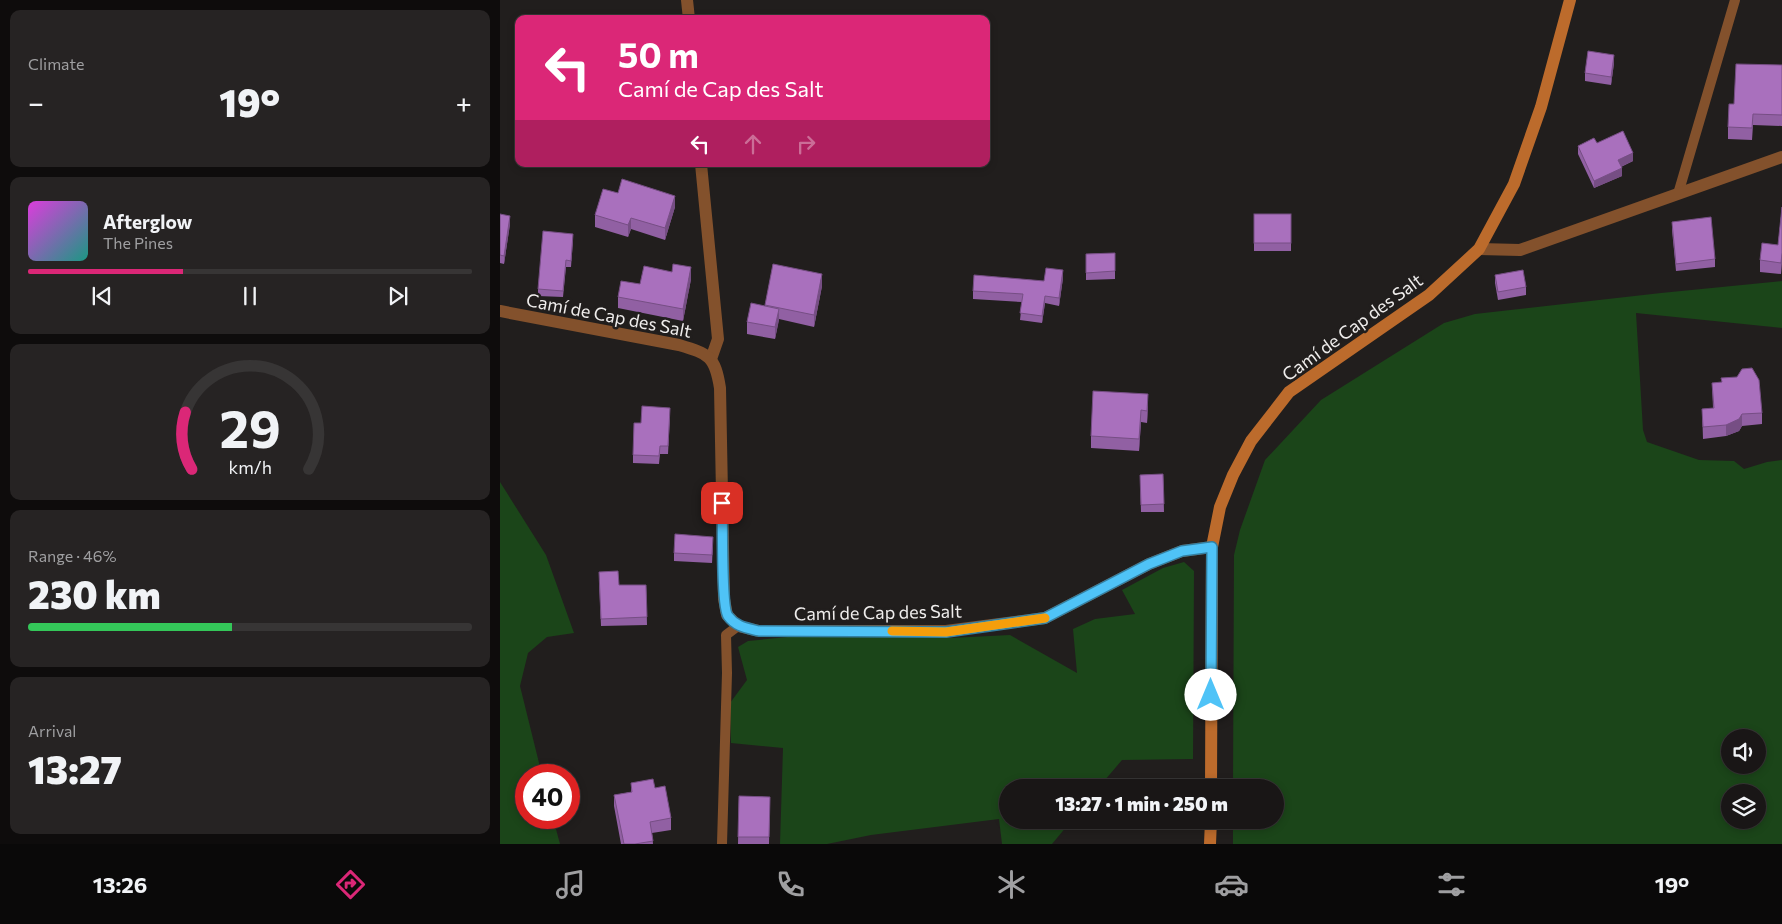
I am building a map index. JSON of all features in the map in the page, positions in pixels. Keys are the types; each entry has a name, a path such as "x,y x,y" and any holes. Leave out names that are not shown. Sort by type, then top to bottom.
{"street":[{"path":"687,0 688,15"},
{"name":"Camí de Cap des Salt","path":"738,626 759,631 946,632 1045,618 1149,564 1182,551 1212,547 1220,507 1233,475 1251,441 1290,392 1430,295 1479,249 1514,184 1541,107 1570,0"},
{"path":"1479,249 1520,250 1782,157"},
{"path":"701,167 718,339 711,359 717,368 720,388 724,599 727,615 738,626"},
{"name":"Camí de Cap des Salt","path":"500,311 679,345 697,350 711,359"},
{"path":"1211,779 1212,547"},
{"path":"1210,829 1210,844"}],"lane":[{"path":"1678,194 1734,0"},
{"path":"722,844 727,673 726,636 738,626"}],"green space":[{"path":"1782,281 1782,328 1636,313 1643,430 1647,442 1699,460 1734,461 1744,469 1767,462 1782,460 1782,844 1233,844 1233,829 1284,829 1284,779 1233,779 1234,555 1240,530 1265,460 1321,400 1444,323 1475,314"},
{"path":"500,482 546,555 574,633 547,637 528,653 520,686 539,764 515,764 515,829 556,829 560,844 500,844"},
{"path":"1184,562 1194,571 1193,759 1122,760 1106,779 999,779 999,819 871,835 827,844 780,844 783,748 731,743 730,703 747,680 738,647 748,641 808,635 950,638 1010,635 1077,673 1073,629 1095,619 1135,614 1122,590 1163,568"},
{"path":"1000,829 1064,829 1052,844 1002,844"}],"building":[{"path":"1588,51 1614,55 1611,77 1585,73"},
{"path":"1736,64 1782,65 1782,115 1753,114 1752,128 1728,127 1729,104 1734,104"},
{"path":"1623,131 1633,153 1618,160 1622,168 1594,181 1578,146 1594,138 1597,143"},
{"path":"622,179 675,196 665,228 631,218 628,225 595,215 603,189 618,193"},
{"path":"1782,207 1781,263 1760,260 1762,243 1778,245"},
{"path":"500,214 510,216 504,256 500,255"},
{"path":"1254,214 1291,214 1291,243 1254,243"},
{"path":"1711,217 1715,259 1676,264 1672,222"},
{"path":"543,231 573,234 571,261 566,260 563,291 538,289"},
{"path":"1115,253 1115,271 1086,273 1086,254"},
{"path":"673,264 691,267 683,309 618,297 621,281 640,284 644,266 672,272"},
{"path":"773,264 822,274 814,315 765,305"},
{"path":"1046,268 1063,270 1059,298 1045,296 1042,316 1020,313 1023,294 973,291 974,275 1044,281"},
{"path":"1523,270 1526,287 1498,292 1495,275"},
{"path":"751,303 779,309 775,327 747,322"},
{"path":"1752,368 1759,380 1762,413 1742,414 1739,419 1726,425 1703,427 1702,409 1714,408 1712,383 1722,382 1721,378 1737,377 1742,369"},
{"path":"1093,391 1148,394 1147,411 1141,410 1139,439 1091,436"},
{"path":"642,406 670,408 668,446 660,446 659,456 633,455 634,423 641,423"},
{"path":"1163,474 1164,504 1141,505 1140,475"},
{"path":"675,534 713,537 712,555 674,553"},
{"path":"618,571 619,585 646,585 647,617 601,619 599,572"},
{"path":"653,779 655,788 665,786 671,818 650,822 653,841 624,844 614,795 632,792 631,783"},
{"path":"739,796 770,797 769,837 738,837"}],"slow traffic":[{"path":"892,631 946,632 1045,618"}],"route":[{"path":"722,503 724,599 727,615 738,626 759,631 946,632 1045,618 1149,564 1182,551 1212,547 1211,695"}]}
